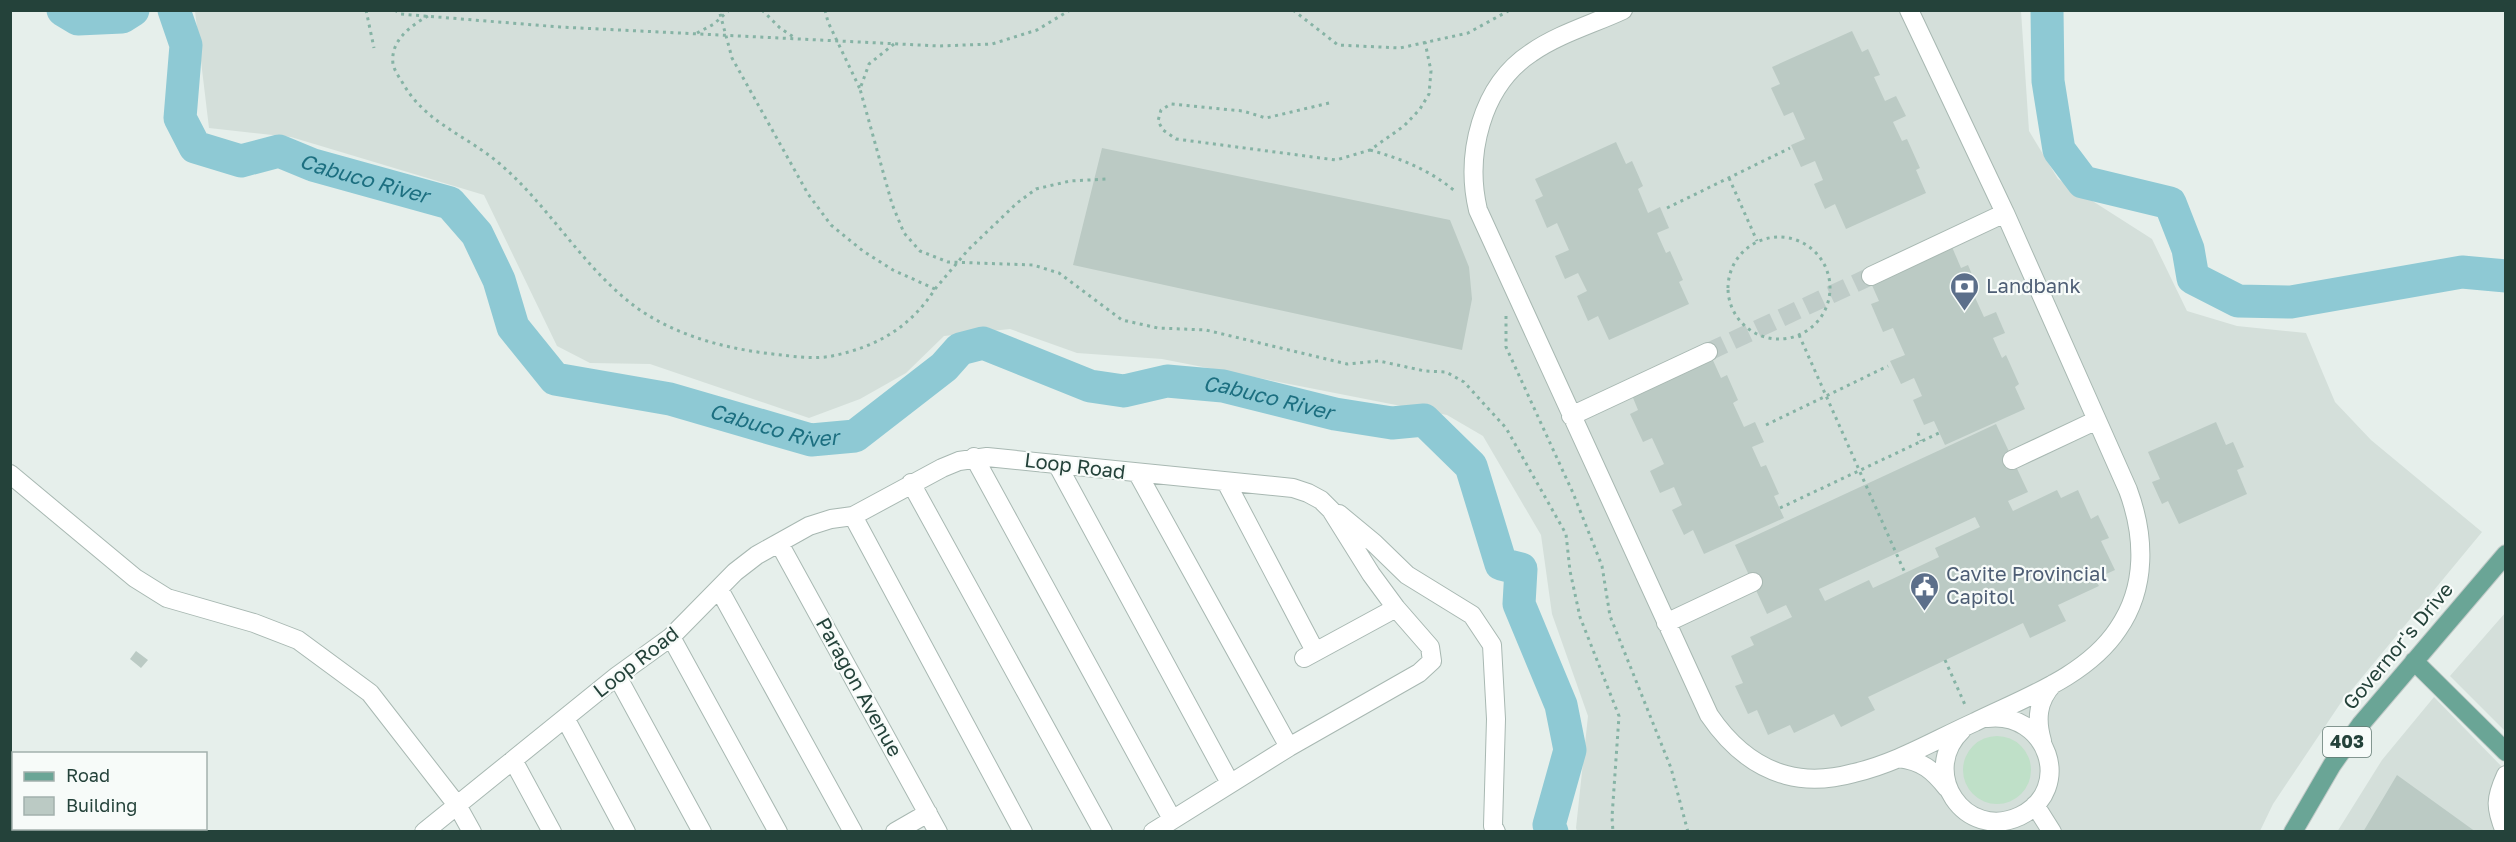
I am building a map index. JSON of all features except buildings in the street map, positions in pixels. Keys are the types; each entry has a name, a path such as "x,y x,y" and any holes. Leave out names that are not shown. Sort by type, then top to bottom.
{"main road":[{"name":"Governor's Drive","path":"2293,831 2346,744 2505,554"},
{"path":"2414,661 2505,752"}],"street":[{"path":"1623,10 1538,48 1519,61 1505,77 1484,116 1475,145 1472,177 1478,210 1709,715 1728,740 1754,761 1788,776 1832,778 1856,773 1899,758 2060,680"},
{"path":"1899,758 1924,765 1934,772 1954,801 1969,814 1987,821 2003,826 2035,805 2045,791 2049,774 2048,757 2038,720 2040,707 2049,688 2098,653 2117,631 2134,596 2141,561 2140,530 2133,504 2005,213 1909,10"},
{"path":"1871,276 2005,213"},
{"path":"1571,416 1708,352"},
{"path":"2012,460 2097,420"},
{"name":"Loop Road","path":"424,831 617,676 671,637 745,563 820,522 853,516 910,483 942,468 974,458 999,457 1138,474 1293,489 1321,500"},
{"path":"974,458 1172,819"},
{"path":"1057,464 1230,783"},
{"path":"10,474 135,578 167,598 254,623 298,639 370,693 457,805 472,831"},
{"path":"1138,474 1288,747"},
{"path":"1226,482 1309,655 1396,608"},
{"path":"910,483 1103,831"},
{"path":"1153,831 1288,747 1429,666 1433,657 1430,647 1396,608 1371,574 1331,510 1321,500"},
{"path":"1321,500 1374,543 1407,575 1472,615 1492,645 1496,719 1493,826 1496,831"},
{"path":"853,516 1023,831"},
{"name":"Paragon Avenue","path":"779,543 938,831"},
{"path":"1666,623 1753,582"},
{"path":"719,589 853,831"},
{"path":"671,637 777,831"},
{"path":"617,676 702,831"},
{"path":"1948,790 1944,772 1946,753 1952,742 1972,723 1997,717 2014,719 2030,728 2042,741"},
{"path":"565,718 627,831"},
{"path":"513,760 552,831"},
{"path":"2505,774 2496,796 2498,814 2505,831"},
{"path":"2035,805 2052,831"},
{"path":"895,831 928,813"}],"path":[{"path":"366,10 374,48"},
{"path":"395,10 400,14 560,27 939,46 992,44 1037,30 1070,10"},
{"path":"719,10 732,58 808,194 831,225 863,251 893,270 935,289"},
{"path":"695,34 721,18 729,10"},
{"path":"762,10 780,28 797,39"},
{"path":"825,10 860,89 892,204 904,233 920,251 948,262 1033,265 1059,273 1122,320 1158,328 1206,330 1347,364 1379,361 1425,371 1446,372 1464,382 1506,428 1566,534 1570,571 1581,617 1619,716 1613,831"},
{"path":"1293,10 1338,45 1400,48 1468,33 1510,10"},
{"path":"428,16 410,26 394,47 393,65 412,100 428,115 498,163 518,181 614,289 638,309 662,322 721,346 784,356 830,357 864,347 909,322 957,263 1017,203 1036,189 1070,181 1107,179"},
{"path":"1329,103 1266,118 1243,111 1171,104 1161,110 1158,121 1163,130 1176,139 1336,160 1370,150 1404,126 1420,109 1430,93 1431,71 1425,42"},
{"path":"860,89 869,64 894,44"},
{"path":"1667,208 1790,148"},
{"path":"1370,150 1404,160 1438,177 1478,210"},
{"path":"1729,178 1757,241"},
{"path":"1772,237 1788,237 1804,243 1826,266 1830,282 1826,306 1813,326 1799,335 1782,339 1764,337 1748,330 1736,317 1728,301 1727,283 1732,266 1742,252 1757,241 1772,237"},
{"path":"1506,311 1506,347 1573,493 1595,548 1602,567 1610,616 1671,768 1688,831"},
{"path":"1799,335 1905,573"},
{"path":"1766,425 1888,366"},
{"path":"1918,433 1921,441"},
{"path":"1780,508 1940,433"},
{"path":"1945,660 1972,723"}],"shaded area":[{"path":"195,11 2021,11 2029,131 2058,179 2152,239 2187,311 2237,326 2306,333 2335,402 2371,440 2482,532 2340,704 2273,804 2260,831 1577,831 1588,716 1552,614 1541,535 1483,436 1447,415 1162,359 1077,353 1010,329 944,336 906,373 860,399 809,418 650,364 590,363 557,346 484,195 291,137 209,128"},
{"path":"2505,613 2505,731 2450,676"},
{"path":"2434,697 2505,770 2505,831 2337,832 2382,760"}],"green space":[{"path":"1997,736 2010,739 2021,746 2028,757 2031,770 2028,783 2021,794 2010,801 1997,804 1984,801 1973,794 1966,783 1963,770 1966,757 1973,746 1984,739"}],"waterway":[{"name":"Cabuco River","path":"63,10 78,19 122,17 133,10"},
{"name":"Cabuco River","path":"174,10 186,45 180,118 195,147 241,161 279,151 313,165 450,203 477,234 499,280 513,327 555,379 670,399 811,440 855,436 944,367 960,349 983,343 1090,386 1124,391 1167,381 1223,386 1335,414 1392,423 1424,420 1471,466 1501,564 1521,569 1519,604 1561,705 1570,750 1549,825 1552,832"},
{"path":"2047,10 2048,81 2059,150 2083,182 2170,203 2188,249 2193,278 2238,301 2291,302 2462,272 2506,276"}],"tunnel":[{"path":"1708,352 1871,276"}],"place":[{"name":"Landbank","path":"1965,312"},
{"name":"Cavite Provincial Capitol","path":"1925,612"}]}
